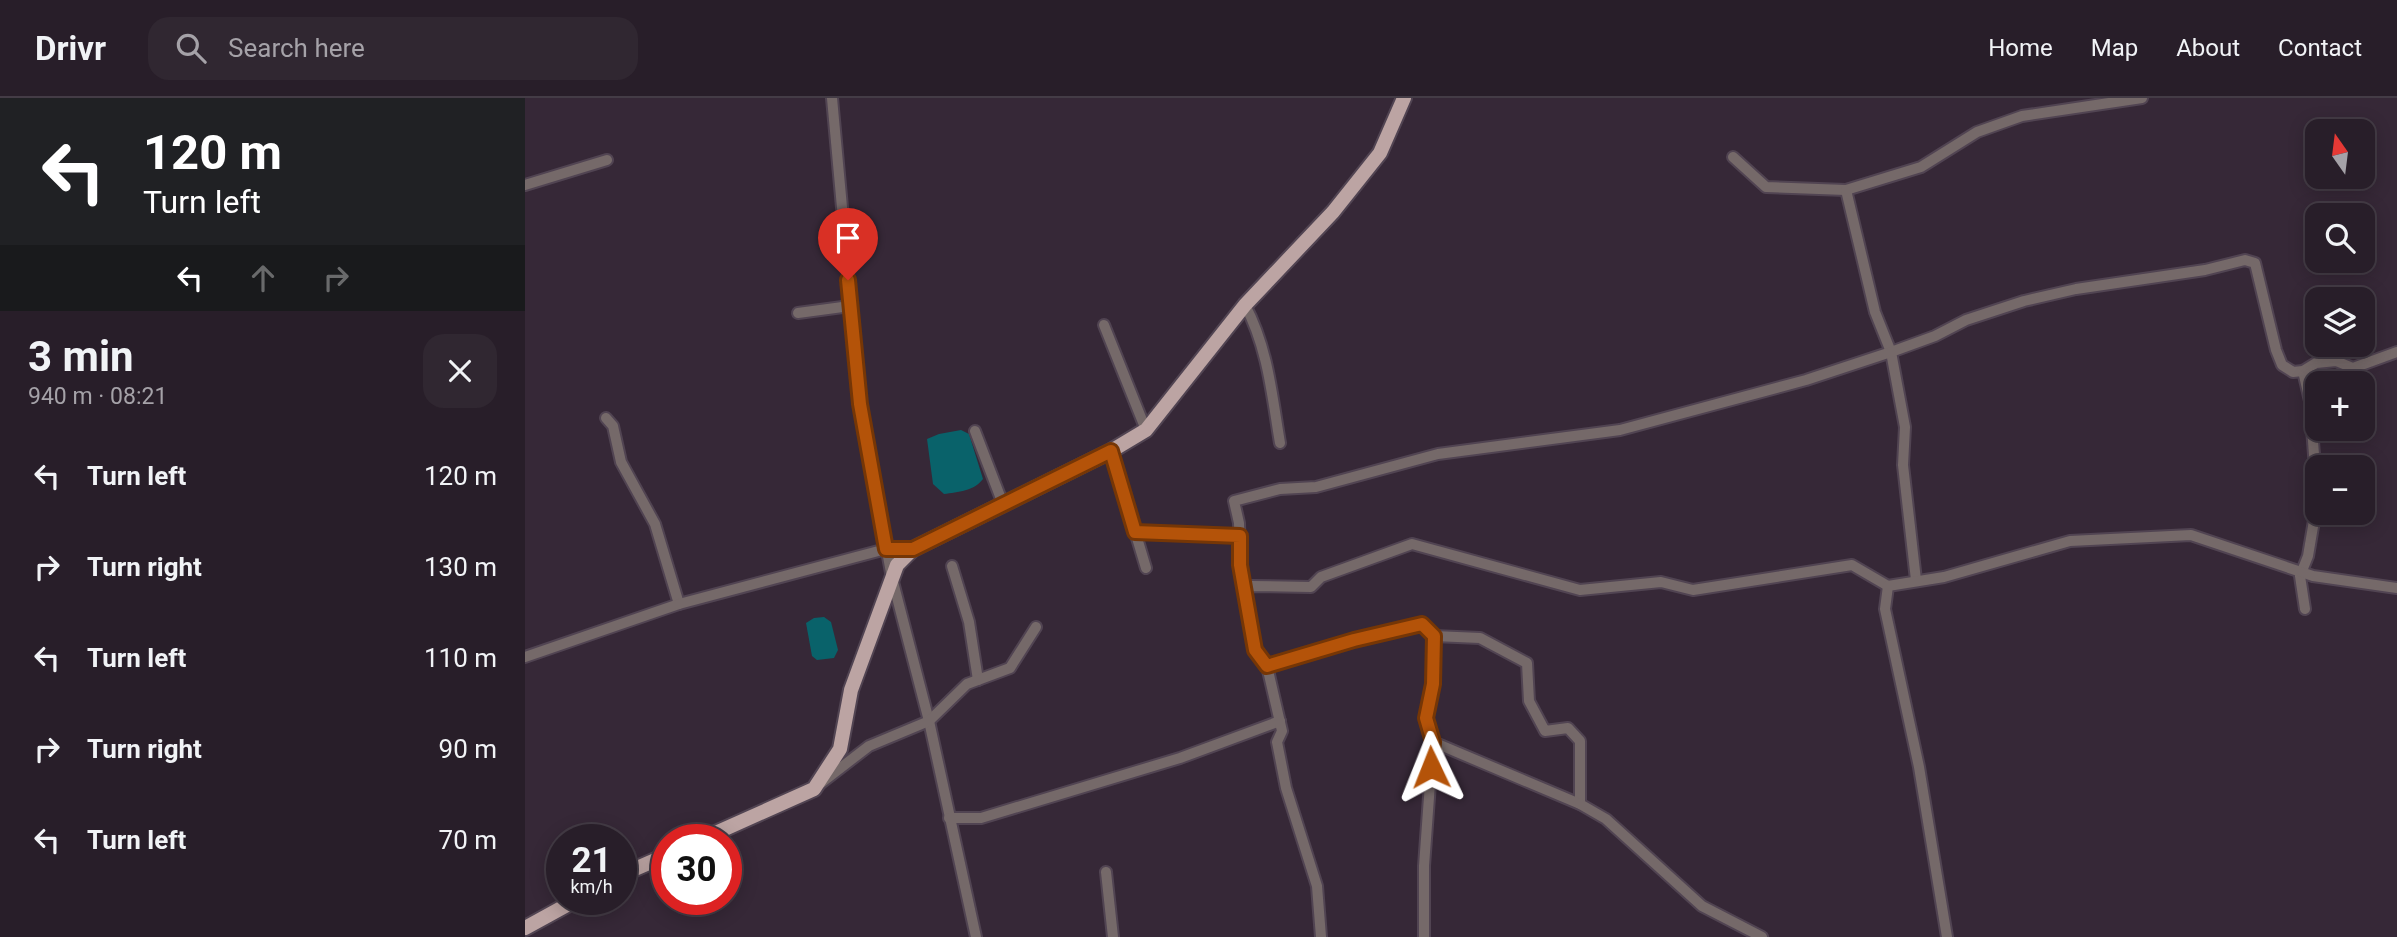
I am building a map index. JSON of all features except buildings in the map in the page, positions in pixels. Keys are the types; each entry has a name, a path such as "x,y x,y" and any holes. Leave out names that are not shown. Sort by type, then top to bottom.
{"main road":[{"path":"736,824 814,789 840,749 851,690 897,565 913,549 1111,451 1146,430 1245,305 1333,212 1380,153 1404,98"},
{"path":"525,928 549,915"}],"street":[{"path":"832,98 860,404 892,578 929,721 976,937"},
{"path":"1733,157 1766,187 1846,190 1921,167 1977,132 2022,116 2142,98"},
{"path":"525,185 607,160"},
{"path":"1846,190 1875,312 1891,352 1905,427 1903,465 1916,580"},
{"path":"1321,937 1317,886 1281,765 1277,742 1282,732 1280,721 1267,666 1255,650 1240,565 1240,536 1234,501 1280,489 1316,487 1438,454 1620,430 1806,380 1891,352 1934,336 1966,320 2024,301 2076,289 2206,270 2245,260 2255,263 2276,350 2282,365 2293,372 2303,371 2316,363 2336,361 2353,368 2397,352"},
{"path":"1245,305 1256,325 1268,369 1280,443"},
{"path":"798,313 850,306"},
{"path":"1104,325 1146,430"},
{"path":"2303,371 2310,401 2314,455"},
{"path":"606,418 613,426 621,462 655,524 680,604"},
{"path":"975,432 1003,504"},
{"path":"1111,451 1146,568"},
{"path":"2305,609 2300,576 2303,573 2313,525"},
{"path":"1135,532 1240,536"},
{"path":"1245,594 1251,586 1311,587 1321,577 1412,544 1580,590 1661,582 1693,590 1852,565 1888,586 1944,577 2070,541 2191,535 2303,573 2397,588"},
{"path":"525,657 680,604 886,549 913,549"},
{"path":"952,566 969,622 978,680"},
{"path":"1888,586 1885,609 1919,766 1947,937"},
{"path":"1267,666 1354,640 1422,624 1434,636 1480,638 1527,663 1529,701 1545,731 1568,728 1580,741 1580,804"},
{"path":"814,789 869,746 929,721 967,684 1010,668 1035,626"},
{"path":"1424,937 1423,866 1433,742 1426,718 1433,684 1434,636"},
{"path":"949,818 981,818 1180,758 1280,721"},
{"path":"1433,742 1580,804 1606,819 1702,906 1762,937"},
{"path":"1106,872 1113,937"}],"water":[{"path":"961,430 969,434 983,479 960,492 944,494 933,484 927,439"},
{"path":"824,617 831,622 838,650 834,658 817,660 812,656 806,623 814,618"}],"route":[{"path":"848,280 860,404 886,549 913,549 1111,451 1135,532 1240,536 1240,565 1255,650 1267,666 1354,640 1422,624 1434,636 1433,684 1426,718 1433,742 1431,767"}]}
